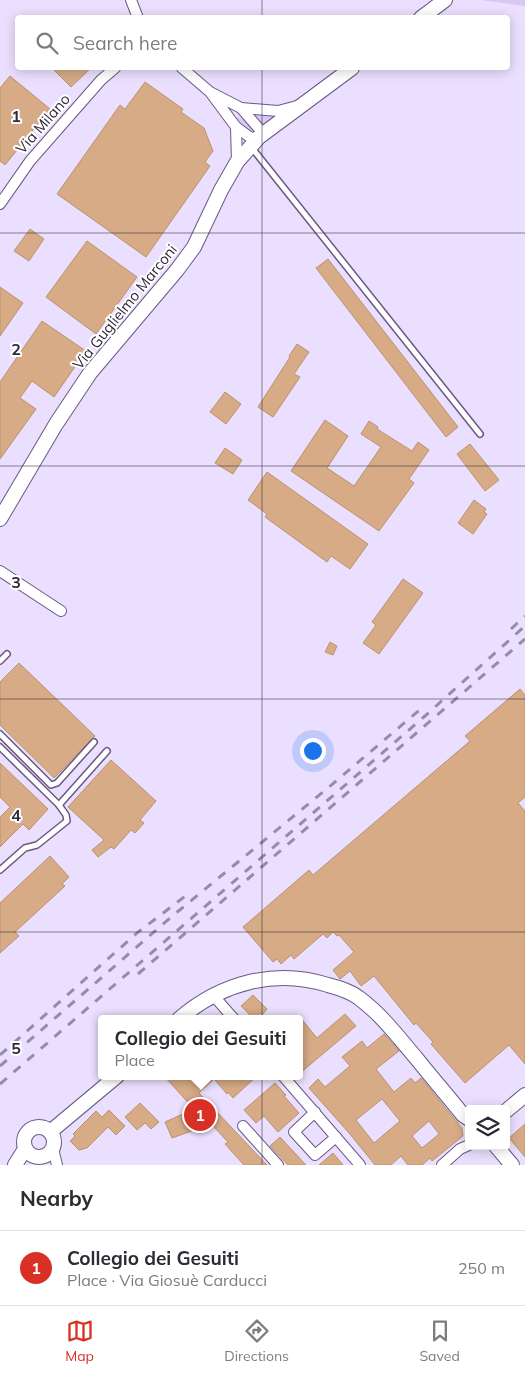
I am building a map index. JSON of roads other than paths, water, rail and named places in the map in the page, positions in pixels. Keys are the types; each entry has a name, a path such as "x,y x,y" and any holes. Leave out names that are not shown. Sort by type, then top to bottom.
{"street":[{"path":"132,0 137,15"},
{"path":"425,15 445,0"},
{"name":"Via Milano","path":"0,204 30,161 101,80 113,70"},
{"path":"184,70 210,92 236,127 255,141 261,131 241,108"},
{"name":"Via Guglielmo Marconi","path":"0,519 56,424 90,373 177,270 194,247 221,190 237,162 255,141 300,105 349,70"},
{"path":"210,92 241,108 278,112 300,105"},
{"path":"236,127 237,162"},
{"path":"0,571 61,611"},
{"path":"184,1015 213,995 239,984 260,979 311,979 342,989 358,997 384,1019 465,1116"},
{"path":"213,995 230,1015"},
{"path":"50,1132 112,1080"},
{"path":"286,1080 360,1165"},
{"path":"510,1108 525,1095"},
{"path":"314,1112 294,1132 315,1155 336,1137"},
{"path":"243,1126 278,1165"},
{"path":"53,1150 46,1156 36,1158 25,1149 23,1140 28,1131 37,1127 42,1127 50,1132 54,1140 53,1150 57,1165"},
{"path":"442,1165 465,1147"},
{"path":"15,1165 25,1149"},
{"path":"499,1150 512,1165"}],"lane":[{"path":"255,141 263,159 480,434"},
{"path":"0,661 7,654"},
{"path":"0,734 52,785 57,783 94,742"},
{"path":"0,748 59,805 66,815 66,820 37,845 24,848 0,870"},
{"path":"59,805 106,751"}],"railway":[{"path":"511,629 525,616"},
{"path":"0,1084 425,716 525,626"},
{"path":"138,974 525,639"},
{"path":"0,1066 170,918 423,707"},
{"path":"0,1055 137,933 188,894"}],"place":[{"name":"Collegio dei Gesuiti","path":"200,1115"}]}
